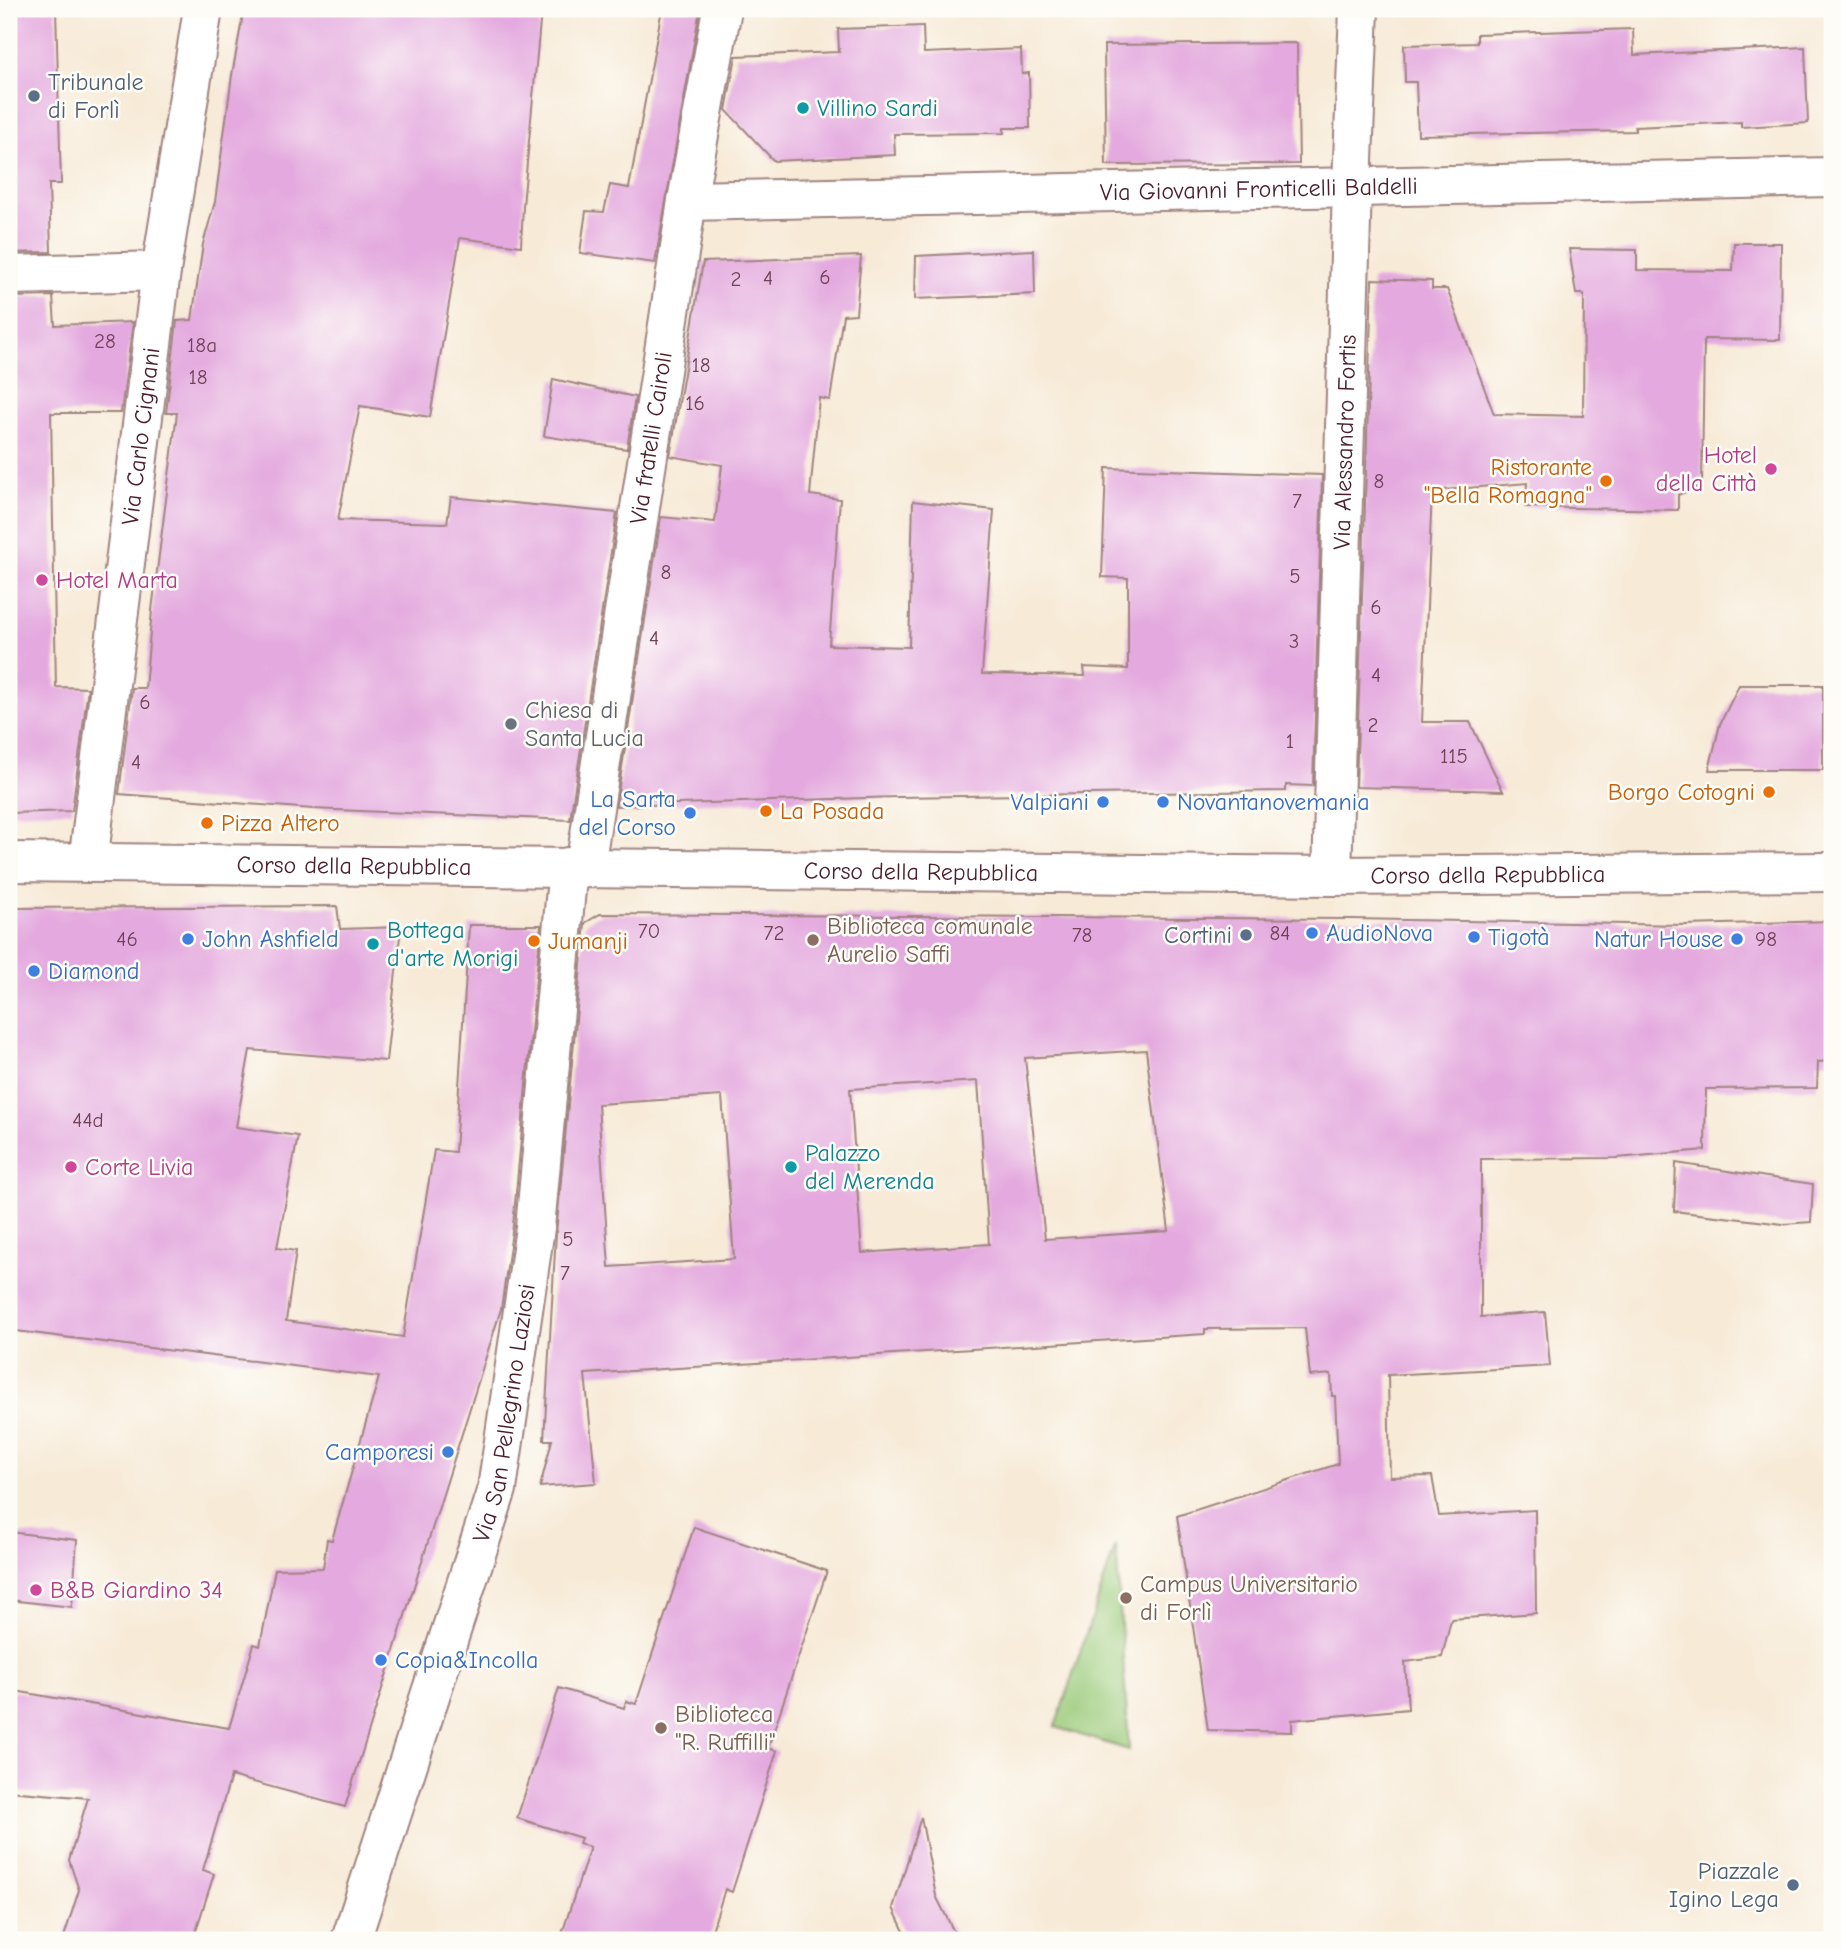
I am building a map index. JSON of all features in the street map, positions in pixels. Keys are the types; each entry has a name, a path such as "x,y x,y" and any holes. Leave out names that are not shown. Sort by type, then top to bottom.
{"street":[{"name":"Via Carlo Cignani","path":"88,863 161,271 203,9"},
{"name":"Via fratelli Cairoli","path":"577,867 722,9"},
{"name":"Via Alessandro Fortis","path":"1332,876 1359,9"},
{"name":"Via Giovanni Fronticelli Baldelli","path":"688,201 1832,177"},
{"path":"9,275 161,271"},
{"name":"Corso della Repubblica","path":"9,862 1332,876 1832,872"},
{"name":"Via San Pellegrino Laziosi","path":"351,1940 497,1489 534,1228 577,867"}],"green space":[{"path":"1116,1545 1129,1750 1055,1727"}],"building":[{"name":"Tribunale di Forlì","path":"9,9 56,9 61,184 49,184 51,252 9,253"},
{"path":"244,9 541,11 521,246 460,238 430,417 360,406 338,520 447,523 451,497 617,513 570,820 313,809 119,794 132,688 145,688 177,413 166,413 177,321 192,320 203,244 215,202"},
{"path":"662,9 700,9 655,263 580,253 586,211 604,212 610,185 629,188"},
{"path":"923,26 924,53 1021,49 1022,74 1029,73 1030,128 1004,128 1004,133 894,134 895,155 774,161 726,110 736,56 839,52 838,29"},
{"path":"1633,29 1634,55 1805,47 1808,123 1741,127 1741,122 1635,127 1635,131 1418,135 1416,82 1405,82 1404,45 1477,43 1477,34"},
{"path":"1297,43 1299,164 1106,165 1104,45"},
{"path":"1734,243 1781,243 1780,340 1704,339 1702,485 1678,495 1678,510 1525,507 1527,483 1432,491 1422,722 1470,722 1503,791 1356,787 1372,279 1432,281 1432,289 1447,289 1494,414 1583,416 1584,294 1576,294 1569,249 1637,250 1637,270 1733,271"},
{"path":"1034,250 1035,294 915,299 916,256"},
{"path":"861,256 856,314 843,315 830,400 819,398 810,495 840,499 829,645 909,647 913,501 994,510 982,674 1085,676 1084,667 1128,669 1128,578 1102,577 1106,468 1322,475 1313,786 1286,785 1286,791 898,797 616,806 661,517 715,522 722,465 670,456 703,262"},
{"path":"53,296 55,325 133,322 121,413 51,413 56,687 88,688 72,811 9,813 9,297"},
{"path":"553,379 635,397 627,449 544,436"},
{"path":"1739,685 1823,685 1823,770 1709,770 1720,724"},
{"path":"337,906 340,929 401,927 386,1061 250,1050 236,1127 298,1136 277,1248 296,1251 286,1321 403,1337 434,1150 455,1152 469,925 541,925 513,1225 501,1309 345,1807 231,1776 203,1870 214,1874 193,1940 63,1940 79,1890 69,1860 88,1798 9,1791 9,1690 229,1728 254,1644 260,1646 275,1569 323,1568 327,1539 332,1540 379,1377 9,1330 9,908"},
{"path":"600,914 1351,919 1685,925 1832,921 1832,1061 1818,1062 1817,1088 1706,1089 1705,1150 1617,1158 1481,1159 1481,1317 1545,1312 1550,1366 1388,1375 1390,1477 1432,1476 1439,1516 1535,1510 1536,1613 1451,1619 1442,1657 1405,1662 1408,1709 1292,1720 1292,1732 1208,1730 1177,1516 1338,1464 1335,1396 1332,1396 1331,1374 1310,1376 1305,1328 1205,1329 1205,1334 585,1374 596,1483 540,1487 552,1440 544,1440 556,1234 585,923","holes":["1146,1050 1169,1231 1045,1239 1025,1058","978,1081 989,1244 862,1253 850,1089","722,1096 734,1259 609,1267 598,1104"]},
{"path":"1676,1163 1813,1184 1811,1222 1783,1224 1674,1211"},
{"name":"Biblioteca \"R. Ruffilli\"","path":"694,1527 827,1571 768,1748 777,1751 732,1892 725,1889 709,1940 560,1940 590,1847 579,1844 581,1838 517,1818 559,1688 624,1708 626,1701 636,1704"},
{"path":"9,1532 77,1540 72,1607 9,1600"},
{"path":"921,1817 936,1896 958,1940 908,1940 893,1908"}],"place":[{"name":"Tribunale di Forlì","path":"34,96"},
{"name":"Villino Sardi","path":"803,108"},
{"name":"Hotel della Città","path":"1771,469"},
{"name":"Ristorante \"Bella Romagna\"","path":"1606,481"},
{"name":"Hotel Marta","path":"42,580"},
{"name":"Chiesa di Santa Lucia","path":"511,724"},
{"name":"Borgo Cotogni","path":"1769,792"},
{"name":"Valpiani","path":"1103,802"},
{"name":"Novantanovemania","path":"1163,802"},
{"name":"La Posada","path":"766,811"},
{"name":"La Sarta del Corso","path":"690,813"},
{"name":"Pizza Altero","path":"207,823"},
{"name":"AudioNova","path":"1312,933"},
{"name":"Cortini","path":"1246,935"},
{"name":"Tigotà","path":"1474,937"},
{"name":"John Ashfield","path":"188,939"},
{"name":"Natur House","path":"1737,939"},
{"name":"Biblioteca comunale Aurelio Saffi","path":"813,940"},
{"name":"Jumanji","path":"534,941"},
{"name":"Bottega d'arte Morigi","path":"373,944"},
{"name":"Diamond","path":"34,971"},
{"name":"Corte Livia","path":"71,1167"},
{"name":"Palazzo del Merenda","path":"791,1167"},
{"name":"Camporesi","path":"448,1452"},
{"name":"B&B Giardino 34","path":"36,1590"},
{"name":"Campus Universitario di Forlì","path":"1126,1598"},
{"name":"Copia&Incolla","path":"381,1660"},
{"name":"Biblioteca \"R. Ruffilli\"","path":"661,1728"},
{"name":"Piazzale Igino Lega","path":"1793,1885"}]}
